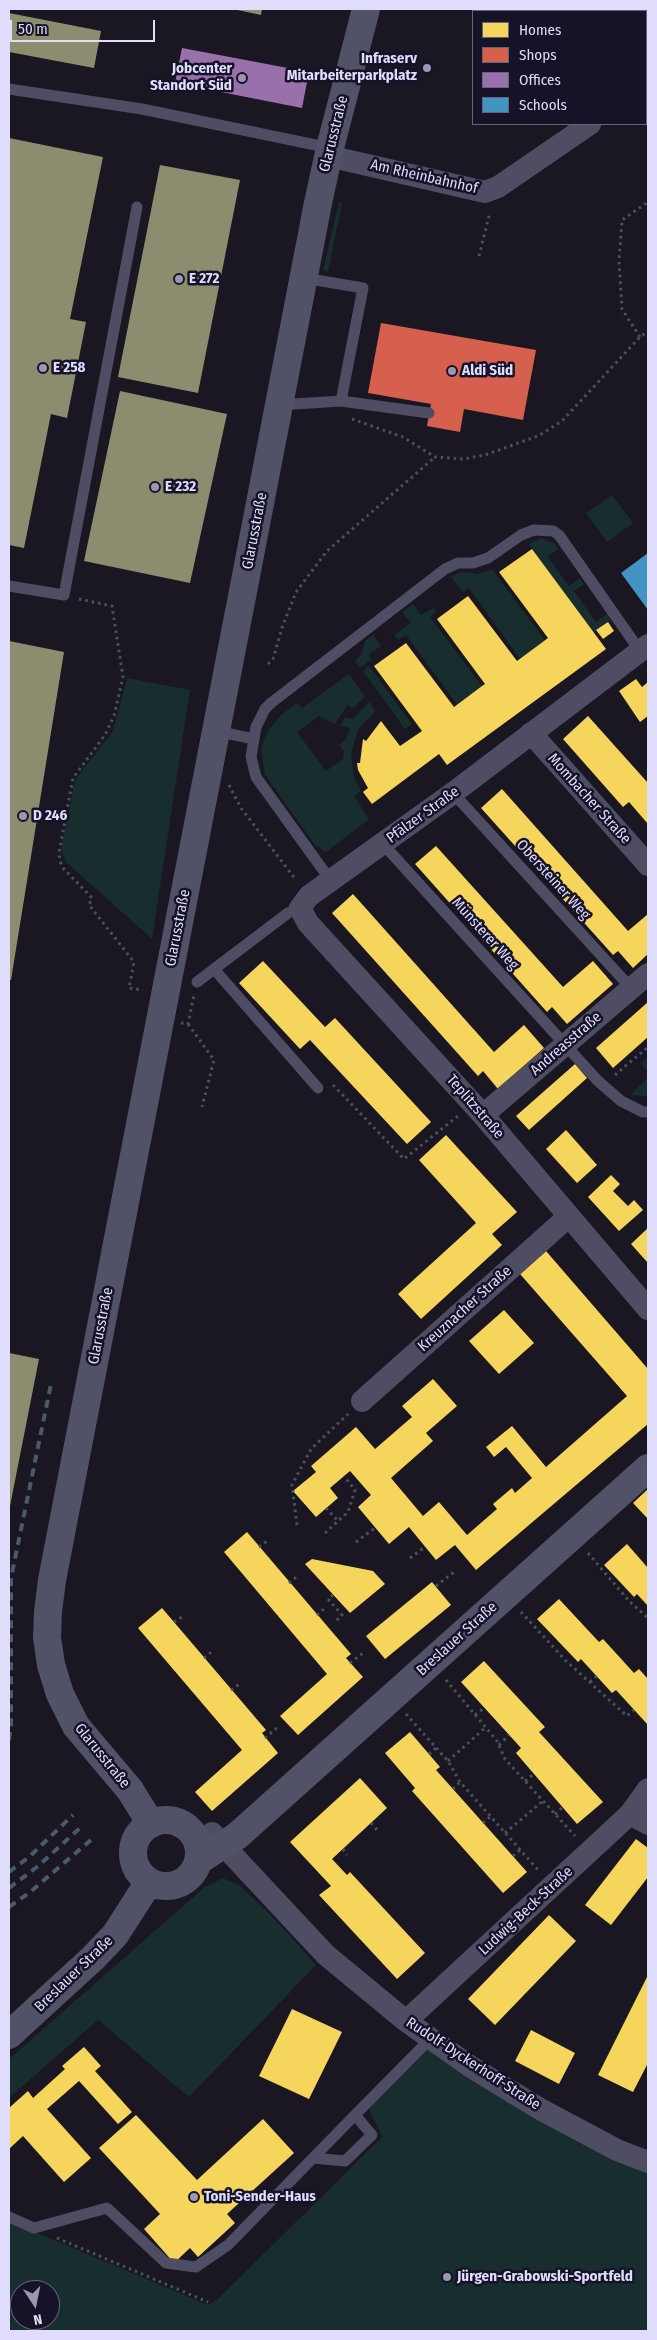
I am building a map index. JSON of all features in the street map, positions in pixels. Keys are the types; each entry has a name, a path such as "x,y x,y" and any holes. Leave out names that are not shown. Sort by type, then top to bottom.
{"street":[{"name":"Glarusstraße","path":"150,1824 130,1790 76,1726 60,1694 51,1666 48,1612 52,1580 304,278 329,152 366,9"},
{"name":"Am Rheinbahnhof","path":"329,152 485,192 498,187 589,125"},
{"name":"Pfälzer Straße","path":"304,902 644,648"},
{"name":"Mombacher Straße","path":"531,733 648,865"},
{"name":"Teplitzstraße","path":"304,902 308,923 478,1109 648,1310"},
{"name":"Andreasstraße","path":"478,1109 564,1045 648,974"},
{"name":"Kreuznacher Straße","path":"362,1401 568,1217"},
{"name":"Breslauer Straße","path":"9,2035 93,1958 115,1935 149,1882 167,1886 175,1885 190,1876 209,1837 264,1809 432,1662 648,1468"},
{"name":"Ludwig-Beck-Straße","path":"406,2021 589,1853 639,1819 648,1789"},
{"path":"149,1882 138,1872 133,1857 133,1849 139,1834 150,1824 172,1821 209,1837"},
{"name":"Rudolf-Dyckerhoff-Straße","path":"209,1837 326,1955 406,2021 471,2067 540,2109 617,2150 648,2162"}],"lane":[{"path":"9,89 142,109 329,152"},
{"path":"9,586 64,596 137,207"},
{"path":"304,278 363,288 341,401"},
{"path":"279,405 341,401 429,413"},
{"path":"330,881 256,777 251,757 260,716 271,702 444,569 458,563 481,561 521,535 534,530 545,529 559,535 644,648"},
{"path":"216,731 254,739"},
{"name":"Obersteiner Weg","path":"453,792 631,988"},
{"name":"Münsterer Weg","path":"383,844 598,1081 621,1102 643,1112 648,1112"},
{"name":"Pfälzer Straße","path":"197,982 304,902"},
{"path":"214,968 318,1088"},
{"path":"9,2217 34,2228 107,2208 166,2263 196,2267 228,2245 431,2038"},
{"path":"313,2158 345,2161 372,2135 355,2115"}],"path":[{"path":"479,256 498,187"},
{"path":"640,337 622,309 619,261 622,220 648,202"},
{"path":"341,401 352,419 403,437 435,457 463,459 485,455 538,436 562,421 640,337 648,331"},
{"path":"268,664 273,659 282,628 296,592 327,551 435,457"},
{"path":"64,596 112,606 124,678 114,716 105,735 73,778 59,853 60,861 63,868 92,898 90,905 134,962 129,988 142,990"},
{"path":"226,778 241,808 304,902"},
{"path":"188,1024 214,1060 202,1107"},
{"path":"609,1069 615,1076 648,1047"},
{"path":"318,1088 333,1085 404,1159 478,1109"},
{"path":"297,1525 292,1485 311,1449 362,1401"},
{"path":"325,1533 348,1512 355,1490 344,1476"},
{"path":"326,1508 338,1521"},
{"path":"356,1542 375,1528"},
{"path":"573,1535 615,1584 647,1615"},
{"path":"259,1547 269,1540"},
{"path":"410,1558 426,1547"},
{"path":"436,1586 454,1572"},
{"path":"289,1583 299,1575"},
{"path":"615,1584 619,1581"},
{"path":"333,1595 328,1599 342,1616 336,1621"},
{"path":"506,1595 552,1645 627,1716 634,1710"},
{"path":"317,1615 325,1608"},
{"path":"174,1622 185,1615"},
{"path":"552,1645 557,1641"},
{"path":"204,1658 214,1650"},
{"path":"350,1663 362,1653"},
{"path":"432,1662 486,1727 499,1745 505,1759 589,1853"},
{"path":"590,1682 596,1676"},
{"path":"231,1690 241,1682"},
{"path":"391,1697 448,1761 460,1782 552,1886"},
{"path":"475,1715 484,1708"},
{"path":"265,1738 278,1727"},
{"path":"448,1761 486,1727"},
{"path":"499,1745 509,1736"},
{"path":"429,1754 436,1748"},
{"path":"525,1781 534,1774"},
{"path":"453,1789 460,1782"},
{"path":"505,1833 543,1801"},
{"path":"555,1814 563,1807"},
{"path":"483,1823 491,1816"},
{"path":"371,1823 377,1830"},
{"path":"343,1849 347,1855"},
{"path":"513,1856 520,1850"},
{"path":"34,2228 208,2302"}],"green space":[{"path":"648,9 647,74 647,10 643,10"},
{"path":"339,202 342,203 328,272 323,270"},
{"path":"612,495 633,523 607,542 586,513"},
{"path":"541,538 554,543 558,549 548,557 569,586 580,578 584,584 574,591 596,622 607,614 611,620 593,633 529,544"},
{"path":"492,569 545,640 520,659 469,588 463,592 451,577 460,572 478,574"},
{"path":"413,604 421,615 434,608 437,612 430,617 482,686 457,704 406,635 398,640 394,635 411,623 402,612"},
{"path":"373,634 381,646 369,654 372,659 360,668 355,661 362,653 365,641"},
{"path":"369,666 412,724 405,729 363,671"},
{"path":"349,674 365,697 353,708 347,705 335,724 319,716 297,732 326,771 343,759 344,751 339,745 346,740 350,728 341,726 345,717 353,719 369,702 375,711 358,730 351,754 354,777 361,791 354,796 369,819 326,852 315,845 265,775 261,748 268,731 280,716 297,703 302,708"},
{"path":"127,678 190,690 152,939 66,862 61,849 75,780 113,731"},
{"path":"648,1057 648,1096 630,1095 646,1080 647,1071 641,1063"},
{"path":"223,1878 240,1886 270,1914 316,1965 189,2097 98,2020 9,2098 9,2059 205,1887"},
{"path":"424,2047 473,2082 648,2168 648,2331 9,2331 9,2221 208,2305 217,2300 382,2137 368,2107"}],"building: Homes":[{"path":"532,549 606,649 447,765 439,754 372,804 363,792 368,788 358,770 357,763 360,763 363,739 366,741 381,721 400,746 422,731 374,666 406,643 454,707 485,684 437,619 468,596 517,661 548,638 499,572"},
{"path":"608,622 614,631 603,639 596,630"},
{"path":"636,679 642,687 648,682 648,716 640,722 619,691"},
{"path":"588,716 648,783 648,824 629,802 623,807 563,739"},
{"path":"502,789 628,931 648,914 648,954 633,968 618,951 613,955 481,808"},
{"path":"436,846 563,987 593,961 613,984 567,1024 552,1007 547,1012 415,864"},
{"path":"353,894 494,1052 524,1025 544,1048 498,1089 483,1071 478,1076 332,913"},
{"path":"263,961 325,1027 335,1018 431,1122 407,1144 310,1040 300,1049 239,983"},
{"path":"648,1002 648,1037 613,1068 596,1048"},
{"path":"575,1064 587,1078 529,1130 516,1116"},
{"path":"566,1130 597,1165 577,1183 546,1149"},
{"path":"446,1135 517,1212 492,1234 502,1245 421,1319 398,1294 476,1223 419,1160"},
{"path":"611,1175 620,1184 613,1191 628,1206 634,1200 643,1210 619,1231 588,1197"},
{"path":"648,1228 648,1263 631,1244"},
{"path":"546,1251 648,1369 648,1424 476,1570 455,1545 436,1560 409,1527 389,1544 358,1507 371,1495 350,1471 330,1488 338,1498 316,1517 293,1491 316,1472 311,1466 356,1427 375,1449 412,1417 402,1406 433,1379 457,1406 426,1433 433,1441 391,1478 423,1516 439,1502 467,1535 497,1509 493,1504 512,1488 515,1493 532,1478 506,1447 494,1457 486,1447 512,1426 546,1467 627,1396 520,1274"},
{"path":"504,1310 534,1343 499,1374 469,1341"},
{"path":"648,1489 648,1519 633,1503"},
{"path":"247,1532 351,1654 346,1658 363,1677 298,1735 280,1716 327,1674 224,1552"},
{"path":"627,1544 648,1568 648,1606 637,1594 634,1597 604,1565"},
{"path":"312,1559 373,1571 385,1584 350,1613 305,1564"},
{"path":"432,1582 451,1605 385,1659 366,1636"},
{"path":"559,1599 599,1642 603,1639 634,1673 639,1669 648,1679 648,1725 616,1690 612,1693 581,1659 578,1662 537,1619"},
{"path":"162,1608 266,1730 262,1733 278,1753 212,1811 195,1792 242,1750 138,1628"},
{"path":"484,1661 545,1727 539,1732 603,1802 577,1824 516,1753 521,1748 461,1682"},
{"path":"410,1732 440,1767 436,1770 527,1872 503,1893 412,1791 415,1788 385,1753"},
{"path":"360,1778 387,1808 332,1859 347,1875 350,1872 425,1953 397,1979 319,1895 331,1886 290,1842"},
{"path":"636,1839 648,1848 648,1877 611,1925 585,1905"},
{"path":"549,1915 576,1941 495,2025 468,1999"},
{"path":"648,1975 648,2063 633,2092 598,2075"},
{"path":"292,2009 342,2032 309,2099 259,2076"},
{"path":"531,2030 575,2053 559,2084 515,2061"},
{"path":"84,2047 101,2066 95,2071 132,2112 118,2124 79,2081 47,2109 91,2158 64,2182 23,2136 9,2149 9,2108 28,2091 33,2098 65,2069 62,2066"},
{"name":"Toni-Sender-Haus","path":"136,2115 197,2180 263,2119 294,2153 227,2214 235,2223 198,2257 190,2248 174,2263 144,2229 160,2214 99,2148"}],"building: Shops":[{"name":"Aldi Süd","path":"381,323 536,350 523,420 464,409 460,432 427,426 431,404 368,393"}],"building: Offices":[{"name":"Jobcenter Standort Süd","path":"182,48 309,72 302,108 175,83"}],"building: Schools":[{"path":"648,553 648,610 621,573"}],"building: Industry":[{"path":"233,9 262,9 261,15"},
{"path":"9,13 101,31 94,68 9,52"},
{"name":"E 258","path":"9,138 103,157 70,319 86,322 67,418 51,414 24,548 9,545"},
{"name":"E 272","path":"160,165 240,180 198,393 118,377"},
{"name":"E 232","path":"120,391 227,414 190,583 84,561"},
{"name":"D 246","path":"9,641 64,652 11,980 9,980"},
{"path":"9,1353 39,1359 10,1506 9,1506"}],"railway":[{"path":"9,1740 11,1726 11,1578 51,1384"},
{"path":"9,1872 29,1857 73,1815"},
{"path":"9,1888 37,1867 80,1828"},
{"path":"9,1907 29,1893 92,1839"}],"place":[{"name":"Infraserv Mitarbeiterparkplatz","path":"427,68"},
{"name":"Jobcenter Standort Süd","path":"242,78"},
{"name":"E 272","path":"179,279"},
{"name":"E 258","path":"43,368"},
{"name":"Aldi Süd","path":"452,371"},
{"name":"E 232","path":"155,487"},
{"name":"D 246","path":"23,816"},
{"name":"Toni-Sender-Haus","path":"194,2197"},
{"name":"Jürgen-Grabowski-Sportfeld","path":"447,2277"}]}
